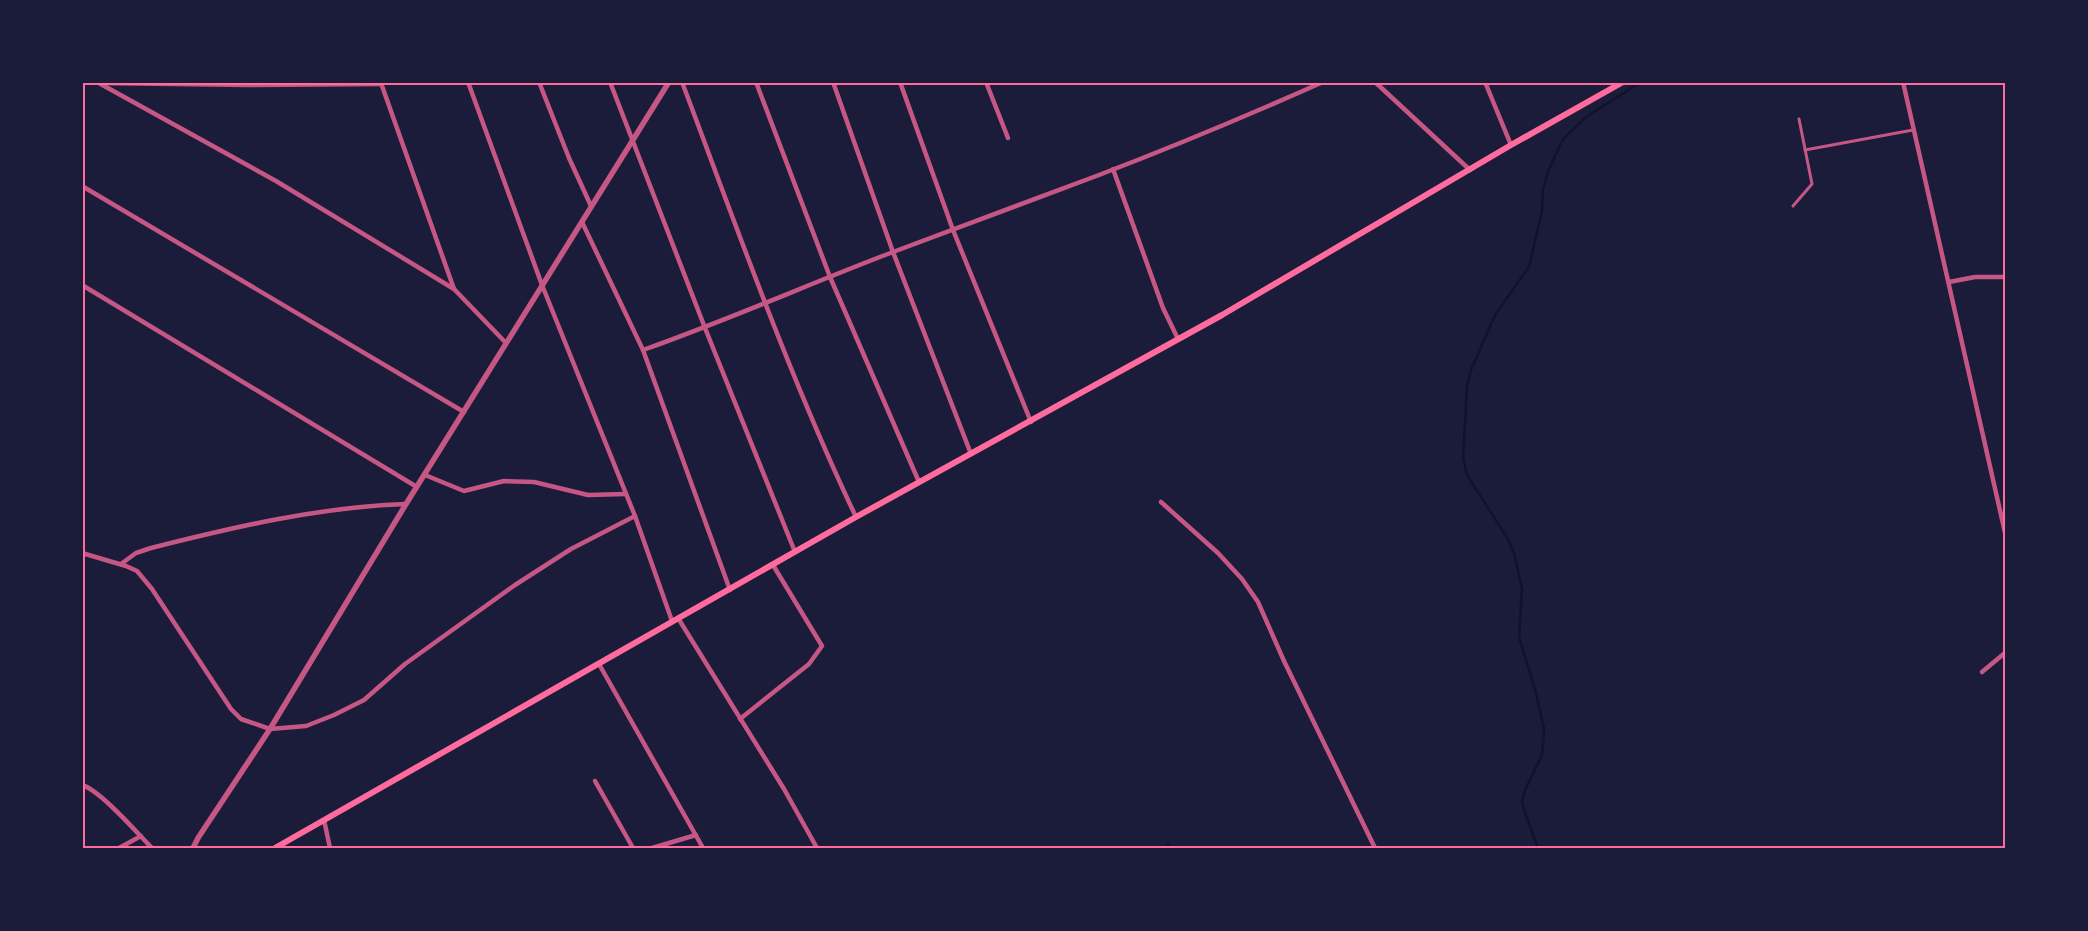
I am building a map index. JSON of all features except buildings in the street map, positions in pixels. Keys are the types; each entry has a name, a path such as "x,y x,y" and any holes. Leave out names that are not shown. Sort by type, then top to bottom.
{"main road":[{"path":"275,848 856,517 1031,422 1178,339 1623,82"}],"street":[{"path":"468,82 542,286 675,620 784,789 817,848"},
{"path":"539,82 568,158 591,206"},
{"path":"610,82 705,328 795,552"},
{"path":"193,848 270,730 406,504 669,82"},
{"path":"682,82 766,302 828,457 856,517"},
{"path":"756,82 830,277 919,482"},
{"path":"833,82 893,252 971,454"},
{"path":"900,82 953,230 1031,422"},
{"path":"986,82 1008,138"},
{"path":"643,350 705,328 893,252 1225,126 1323,82"},
{"path":"1375,82 1470,170"},
{"path":"1485,82 1511,145"},
{"path":"1903,82 2006,537"},
{"path":"98,83 276,181 454,290 506,343"},
{"path":"98,83 247,85 381,83 454,290"},
{"path":"1793,206 1812,184 1798,119"},
{"path":"1805,150 1914,130"},
{"path":"1114,169 1163,308 1178,339"},
{"path":"82,186 464,412"},
{"path":"582,222 643,350 730,590"},
{"path":"1949,282 1975,277 2006,277"},
{"path":"82,285 417,487"},
{"path":"424,475 464,491 504,481 534,482 588,495 626,494"},
{"path":"1160,502 1218,553 1242,579 1258,602 1284,661 1375,848"},
{"path":"121,564 136,553 151,548 243,525 365,506 406,504"},
{"path":"82,553 121,564 137,571 152,589 231,710 241,719 270,730 306,726 334,716 364,700 405,664 515,585 571,549 635,516"},
{"path":"740,719 809,664 822,646 773,565"},
{"path":"1982,672 2006,652"},
{"path":"599,664 703,848"},
{"path":"595,781 633,848"},
{"path":"82,785 88,786 101,797 152,848"},
{"path":"324,820 330,848"},
{"path":"652,848 696,835"},
{"path":"119,848 141,836"},
{"path":"198,838 199,848"}],"waterway":[{"path":"1538,848 1522,801 1525,790 1542,755 1544,729 1535,689 1519,637 1522,589 1514,553 1508,539 1467,475 1463,458 1467,387 1471,370 1495,315 1529,267 1542,211 1543,189 1548,172 1564,138 1586,117 1641,82"}]}
